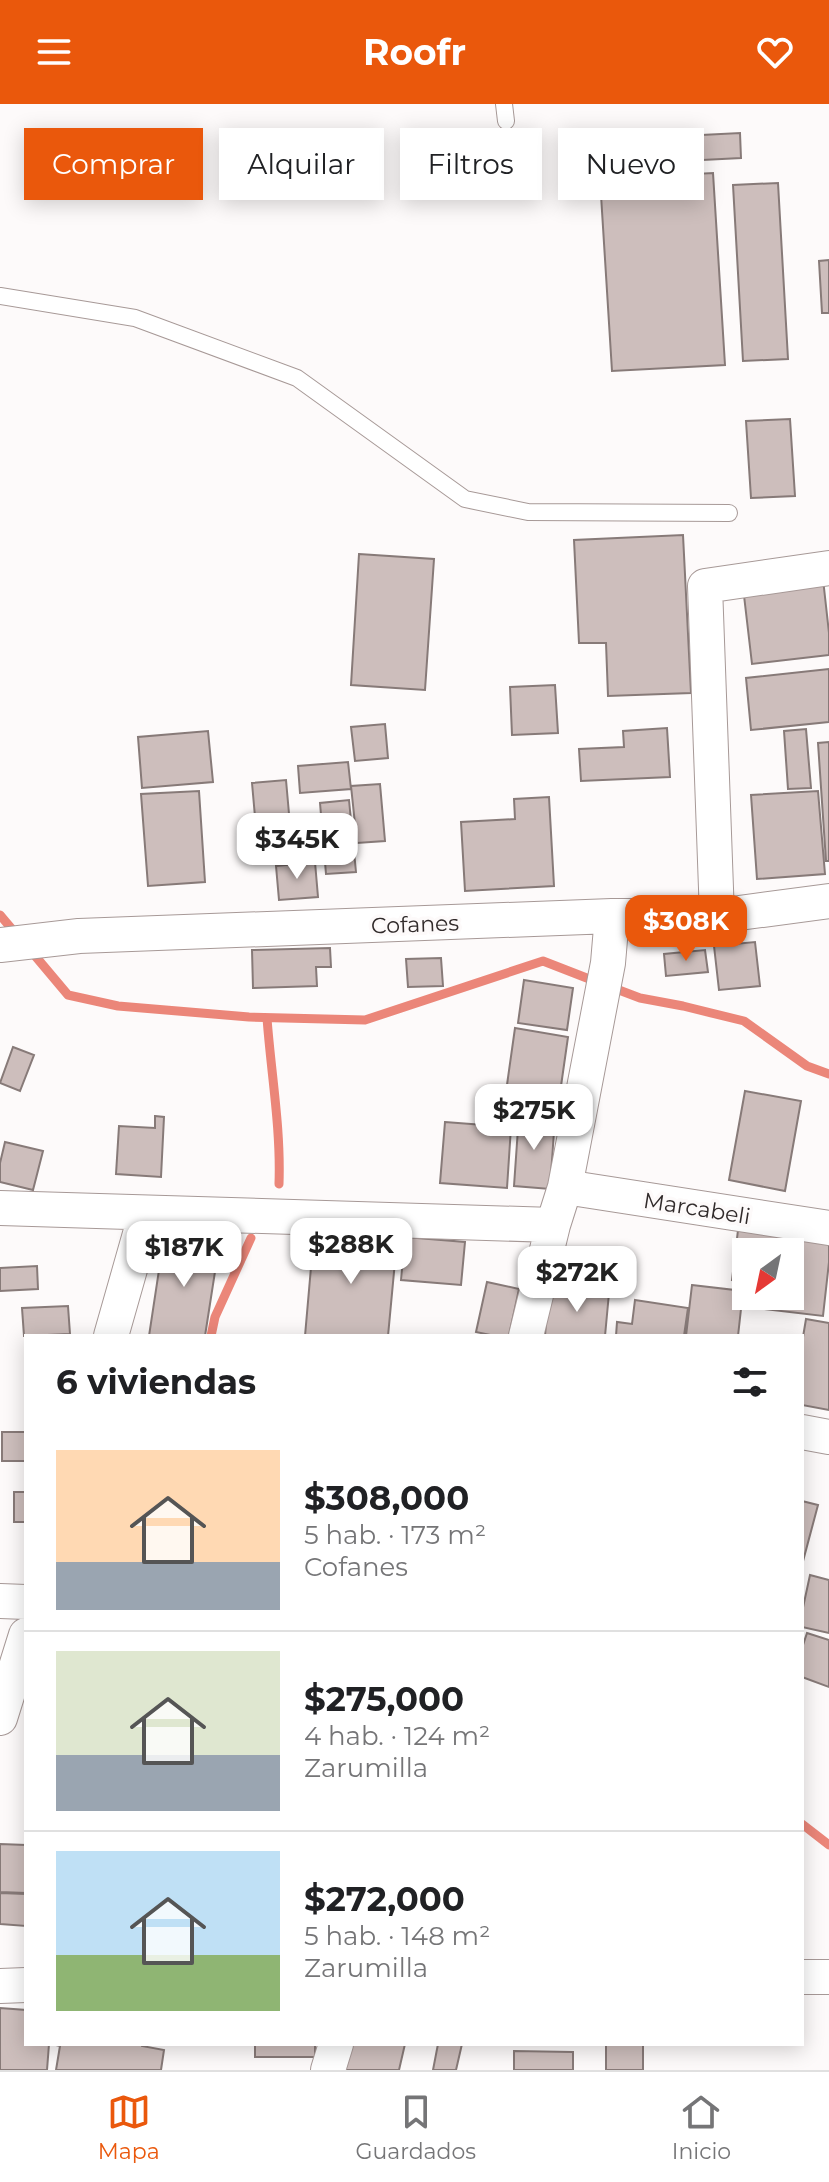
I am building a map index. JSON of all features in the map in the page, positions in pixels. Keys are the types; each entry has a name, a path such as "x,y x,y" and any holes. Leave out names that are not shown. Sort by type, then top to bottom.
{"street":[{"path":"717,916 705,586 829,568"},
{"name":"Cofanes","path":"2,945 79,936 612,916 717,916 829,901"},
{"path":"526,1334 565,1187 608,963 612,916"},
{"name":"Marcabeli","path":"565,1187 829,1228"},
{"path":"0,1208 553,1225"},
{"path":"112,1334 146,1213"},
{"path":"804,1432 829,1437"},
{"path":"0,1601 24,1602"},
{"path":"0,1718 24,1641"},
{"path":"804,1977 829,1977"},
{"path":"0,1986 24,1985"},
{"path":"328,2070 335,2046"}],"lane":[{"path":"0,296 135,318 297,378 465,499 528,512 729,513"}],"building":[{"path":"740,133 741,158 704,160 704,135"},
{"path":"704,173 713,173 725,365 612,371 601,200 704,200"},
{"path":"778,183 788,359 743,361 733,185"},
{"path":"829,260 829,313 822,313 819,261"},
{"path":"790,419 795,496 751,498 746,421"},
{"path":"683,535 691,693 608,696 606,643 579,643 574,540"},
{"path":"359,554 434,559 425,690 351,685"},
{"path":"823,579 829,655 752,664 743,587"},
{"path":"829,669 829,722 751,730 746,678"},
{"path":"555,685 558,733 512,735 510,687"},
{"path":"385,724 388,758 355,761 351,727"},
{"path":"667,728 670,777 581,781 579,749 624,747 623,731"},
{"path":"806,729 811,788 788,789 784,731"},
{"path":"208,731 213,782 142,788 138,737"},
{"path":"829,742 829,861 826,861 818,743"},
{"path":"348,762 351,789 300,793 298,766"},
{"path":"286,780 290,825 256,828 252,783"},
{"path":"380,784 385,841 357,843 351,786"},
{"path":"199,791 205,882 148,886 141,794"},
{"path":"818,791 825,874 757,879 751,795"},
{"path":"549,797 554,886 465,891 461,822 515,819 514,799"},
{"path":"349,800 356,872 326,874 320,803"},
{"path":"315,862 318,897 279,900 276,866"},
{"path":"755,942 760,986 719,990 714,946"},
{"path":"330,948 331,967 316,967 317,986 253,988 252,950"},
{"path":"705,950 708,972 666,976 664,954"},
{"path":"441,958 443,986 408,987 406,959"},
{"path":"524,980 573,988 567,1030 518,1023"},
{"path":"515,1028 568,1037 558,1107 505,1099"},
{"path":"13,1047 34,1055 20,1091 0,1083"},
{"path":"745,1091 801,1101 785,1191 729,1180"},
{"path":"519,1114 555,1117 550,1189 514,1186"},
{"path":"155,1116 164,1117 161,1177 116,1174 119,1126 155,1128"},
{"path":"445,1122 511,1127 507,1188 440,1183"},
{"path":"5,1142 43,1151 33,1190 0,1182"},
{"path":"738,1230 829,1241 823,1316 772,1310 804,1310 804,1238 737,1238"},
{"path":"314,1233 397,1240 388,1334 305,1334"},
{"path":"164,1237 219,1246 205,1334 149,1334"},
{"path":"405,1237 465,1242 461,1285 401,1280"},
{"path":"37,1266 38,1289 0,1291 0,1268"},
{"path":"487,1282 519,1289 509,1334 476,1332"},
{"path":"692,1285 732,1290 732,1310 741,1310 738,1334 686,1334"},
{"path":"571,1290 609,1293 605,1334 545,1334 548,1292 570,1294"},
{"path":"635,1300 688,1308 684,1334 616,1334 617,1322 632,1324"},
{"path":"68,1306 70,1334 24,1336 22,1308"},
{"path":"806,1319 829,1323 829,1410 804,1405"},
{"path":"2,1432 24,1432 24,1461 2,1461"},
{"path":"14,1492 24,1492 24,1522 14,1522"},
{"path":"804,1502 818,1505 804,1558"},
{"path":"810,1575 829,1580 829,1633 804,1627 804,1603"},
{"path":"807,1633 829,1640 829,1687 804,1678"},
{"path":"0,1844 24,1845 24,1893 0,1892"},
{"path":"0,1893 24,1894 24,1926 0,1924"},
{"path":"0,2008 24,2010 24,2046 49,2046 47,2070 0,2070"},
{"path":"60,2046 142,2046 164,2050 161,2070 56,2070"},
{"path":"255,2046 315,2046 315,2057 255,2057"},
{"path":"350,2046 405,2046 399,2070 344,2070"},
{"path":"438,2046 462,2046 456,2070 433,2070"},
{"path":"606,2046 643,2046 643,2070 606,2070"},
{"path":"514,2051 573,2052 573,2070 514,2070"}],"waterway":[{"path":"0,915 16,934"},
{"path":"31,951 68,995 118,1006 249,1017 365,1020 543,961 597,982"},
{"path":"611,987 640,998 744,1021 807,1066 829,1074"},
{"path":"267,1018 277,1121 279,1184"},
{"path":"211,1334 215,1317 251,1238"},
{"path":"804,1826 829,1845"}]}
